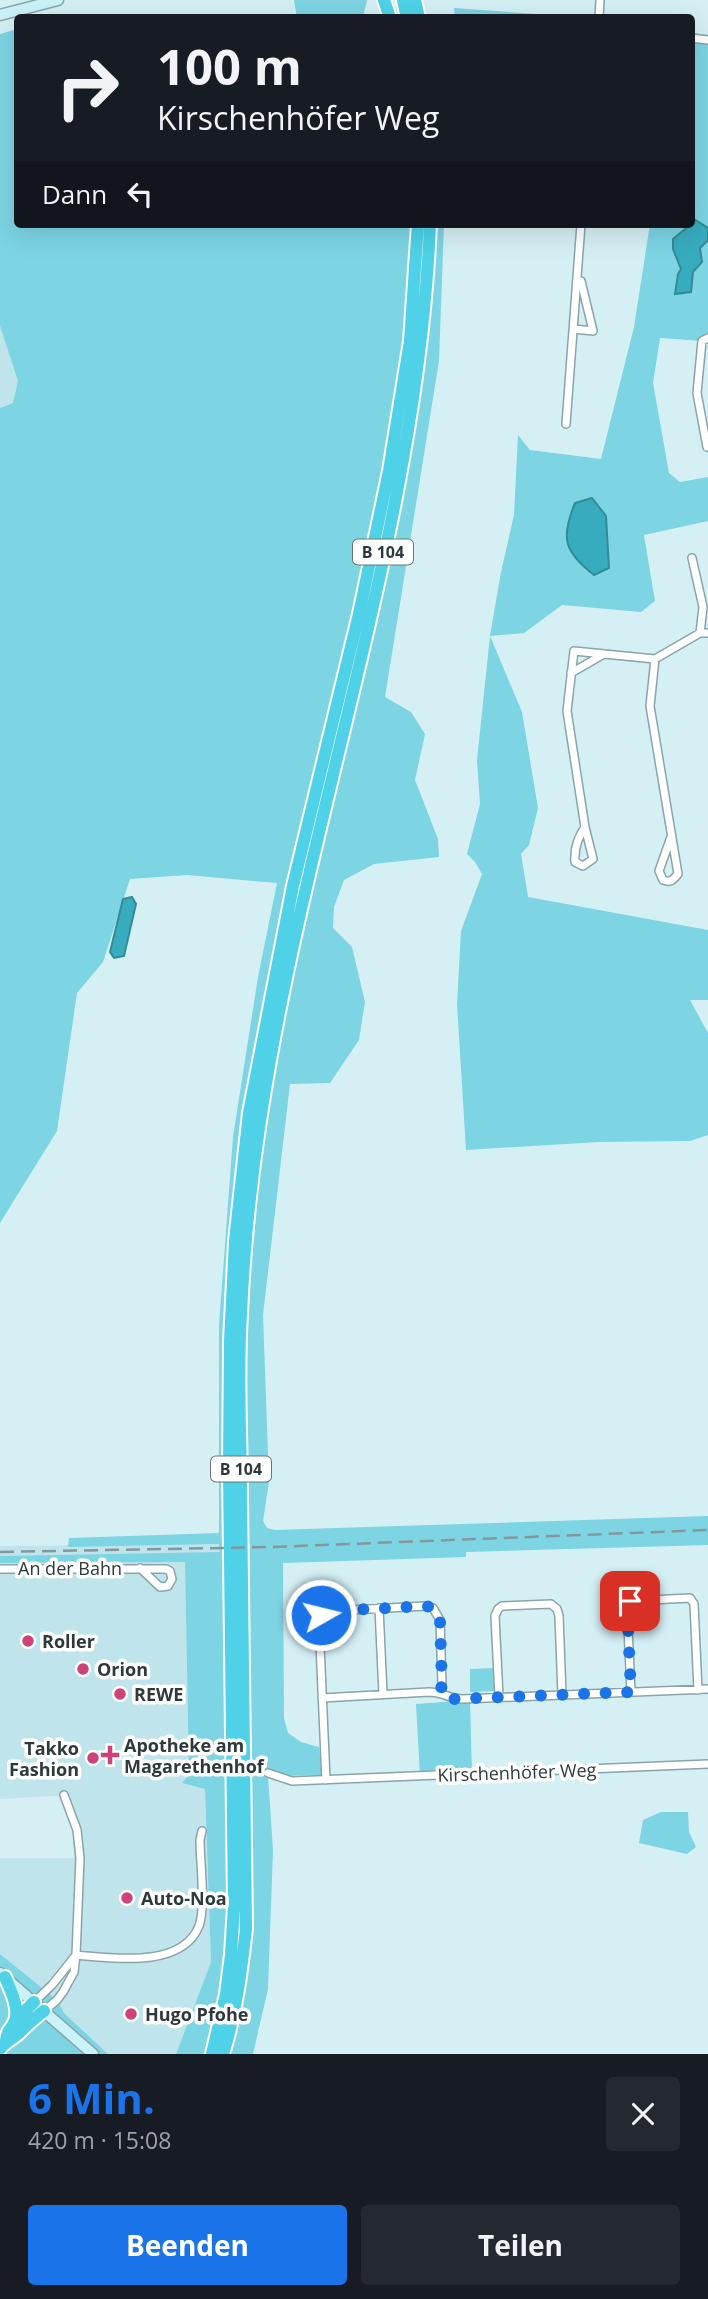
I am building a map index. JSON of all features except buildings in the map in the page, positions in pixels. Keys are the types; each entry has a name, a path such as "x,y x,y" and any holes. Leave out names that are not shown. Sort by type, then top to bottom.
{"highway":[{"name":"B 104","path":"212,2054 226,1994 234,1906 230,1341 235,1241 249,1112 388,471 410,341 418,228"},
{"name":"B 104","path":"223,2054 233,2024 246,1929 240,1318 248,1212 261,1108 300,880 370,617 399,477 422,340 430,228"},
{"path":"2,1975 14,2003 15,2021"},
{"path":"3,2045 7,2031 34,2002"},
{"path":"3,2045 44,2011"}],"street":[{"path":"0,15 56,0"},
{"path":"566,424 582,228"},
{"path":"574,328 593,331 578,272"},
{"path":"706,447 697,393 702,341 708,338"},
{"path":"585,827 578,837 575,855 575,862 583,866 593,859 585,827 567,711 574,651 655,659 704,633 703,607 692,558"},
{"path":"571,673 605,653"},
{"path":"655,659 650,706 678,874 668,882 663,880 659,871 671,836"},
{"name":"An der Bahn","path":"0,1569 140,1568"},
{"path":"631,1692 627,1606 630,1601 690,1598 694,1604 698,1690"},
{"path":"499,1697 495,1615 498,1609 502,1606 551,1604 557,1609 559,1616 562,1695"},
{"path":"326,1780 319,1622 321,1615 331,1611 379,1608 426,1606 436,1610 440,1620 440,1692"},
{"path":"379,1608 383,1694"},
{"path":"322,1698 440,1692 454,1699 708,1689"},
{"name":"Kirschenhöfer Weg","path":"268,1773 292,1781 708,1764"},
{"path":"44,2011 63,1992 74,1972 76,1955 80,1858 77,1830 64,1796"},
{"path":"76,1955 143,1958 166,1955 185,1944 198,1927 200,1918 202,1831"},
{"path":"34,2002 76,1955"},
{"path":"2,1975 93,2054"}],"shaded area":[{"path":"294,0 367,0 364,14 296,14"},
{"path":"454,8 537,14 455,14"},
{"path":"14,30 14,228 444,228 439,361 385,697 411,712 425,734 415,780 438,839 439,857 374,864 344,880 334,907 333,928 352,947 365,1002 359,1040 330,1083 290,1084 263,1315 269,1482 263,1521 267,1528 275,1530 708,1516 708,1545 466,1552 466,1557 283,1563 284,1718 288,1733 301,1742 319,1747 322,1775 268,1776 273,1850 268,1989 253,2054 176,2054 211,1962 205,1789 182,1783 189,1775 185,1562 0,1563 0,1556 220,1552 219,1544 68,1547 69,1538 219,1533 219,1325 233,1137 258,977 277,883 187,875 130,879 103,962 77,993 57,1131 0,1223 0,408 13,403 18,381 0,326 0,34"},
{"path":"695,33 708,35 708,338 702,341 660,338 653,383 669,473 680,482 708,477 708,521 644,535 655,601 641,612 562,605 524,633 490,636 514,515 518,435 530,450 601,459 634,327 649,228 695,228"},
{"path":"695,220 708,228 708,240 700,248 702,262 693,272 691,292 675,294 681,269 673,249 673,239 686,228 695,228"},
{"path":"0,326 18,381 13,403 0,408"},
{"path":"592,498 606,516 609,568 594,575 571,551 567,534 575,503"},
{"path":"490,636 522,712 538,808 529,845 521,854 528,897 708,930 708,1000 690,1000 708,1033 708,1135 690,1141 599,1142 466,1150 457,1004 461,931 482,874 467,854 480,804 477,760"},
{"path":"132,897 136,904 124,956 114,958 110,952 123,899"},
{"path":"220,1544 220,1553 0,1556 0,1546"},
{"path":"185,1562 189,1775 182,1783 205,1788 211,1962 176,2054 108,2054 64,2013 57,2000 0,1954 0,1858 74,1858 73,1833 62,1799 57,1796 0,1799 0,1563"},
{"path":"495,1668 494,1691 470,1692 470,1669"},
{"path":"470,1700 472,1774 420,1776 416,1704"},
{"path":"661,1812 688,1812 689,1832 696,1847 687,1854 639,1843 643,1820"},
{"path":"0,1954 57,2000 64,2013 108,2054 0,2054"}],"railway":[{"path":"0,1552 272,1547 708,1530"}],"place":[{"name":"Roller","path":"28,1641"},
{"name":"Orion","path":"83,1669"},
{"name":"REWE","path":"120,1694"},
{"name":"Apotheke am Magarethenhof","path":"110,1755"},
{"name":"Takko Fashion","path":"93,1758"},
{"name":"Auto-Noa","path":"127,1898"},
{"name":"Hugo Pfohe","path":"131,2014"}],"route":[{"path":"321,1615 331,1611 426,1606 433,1608 440,1620 440,1692 446,1697 454,1699 597,1694 631,1692 627,1606 630,1601"}]}
